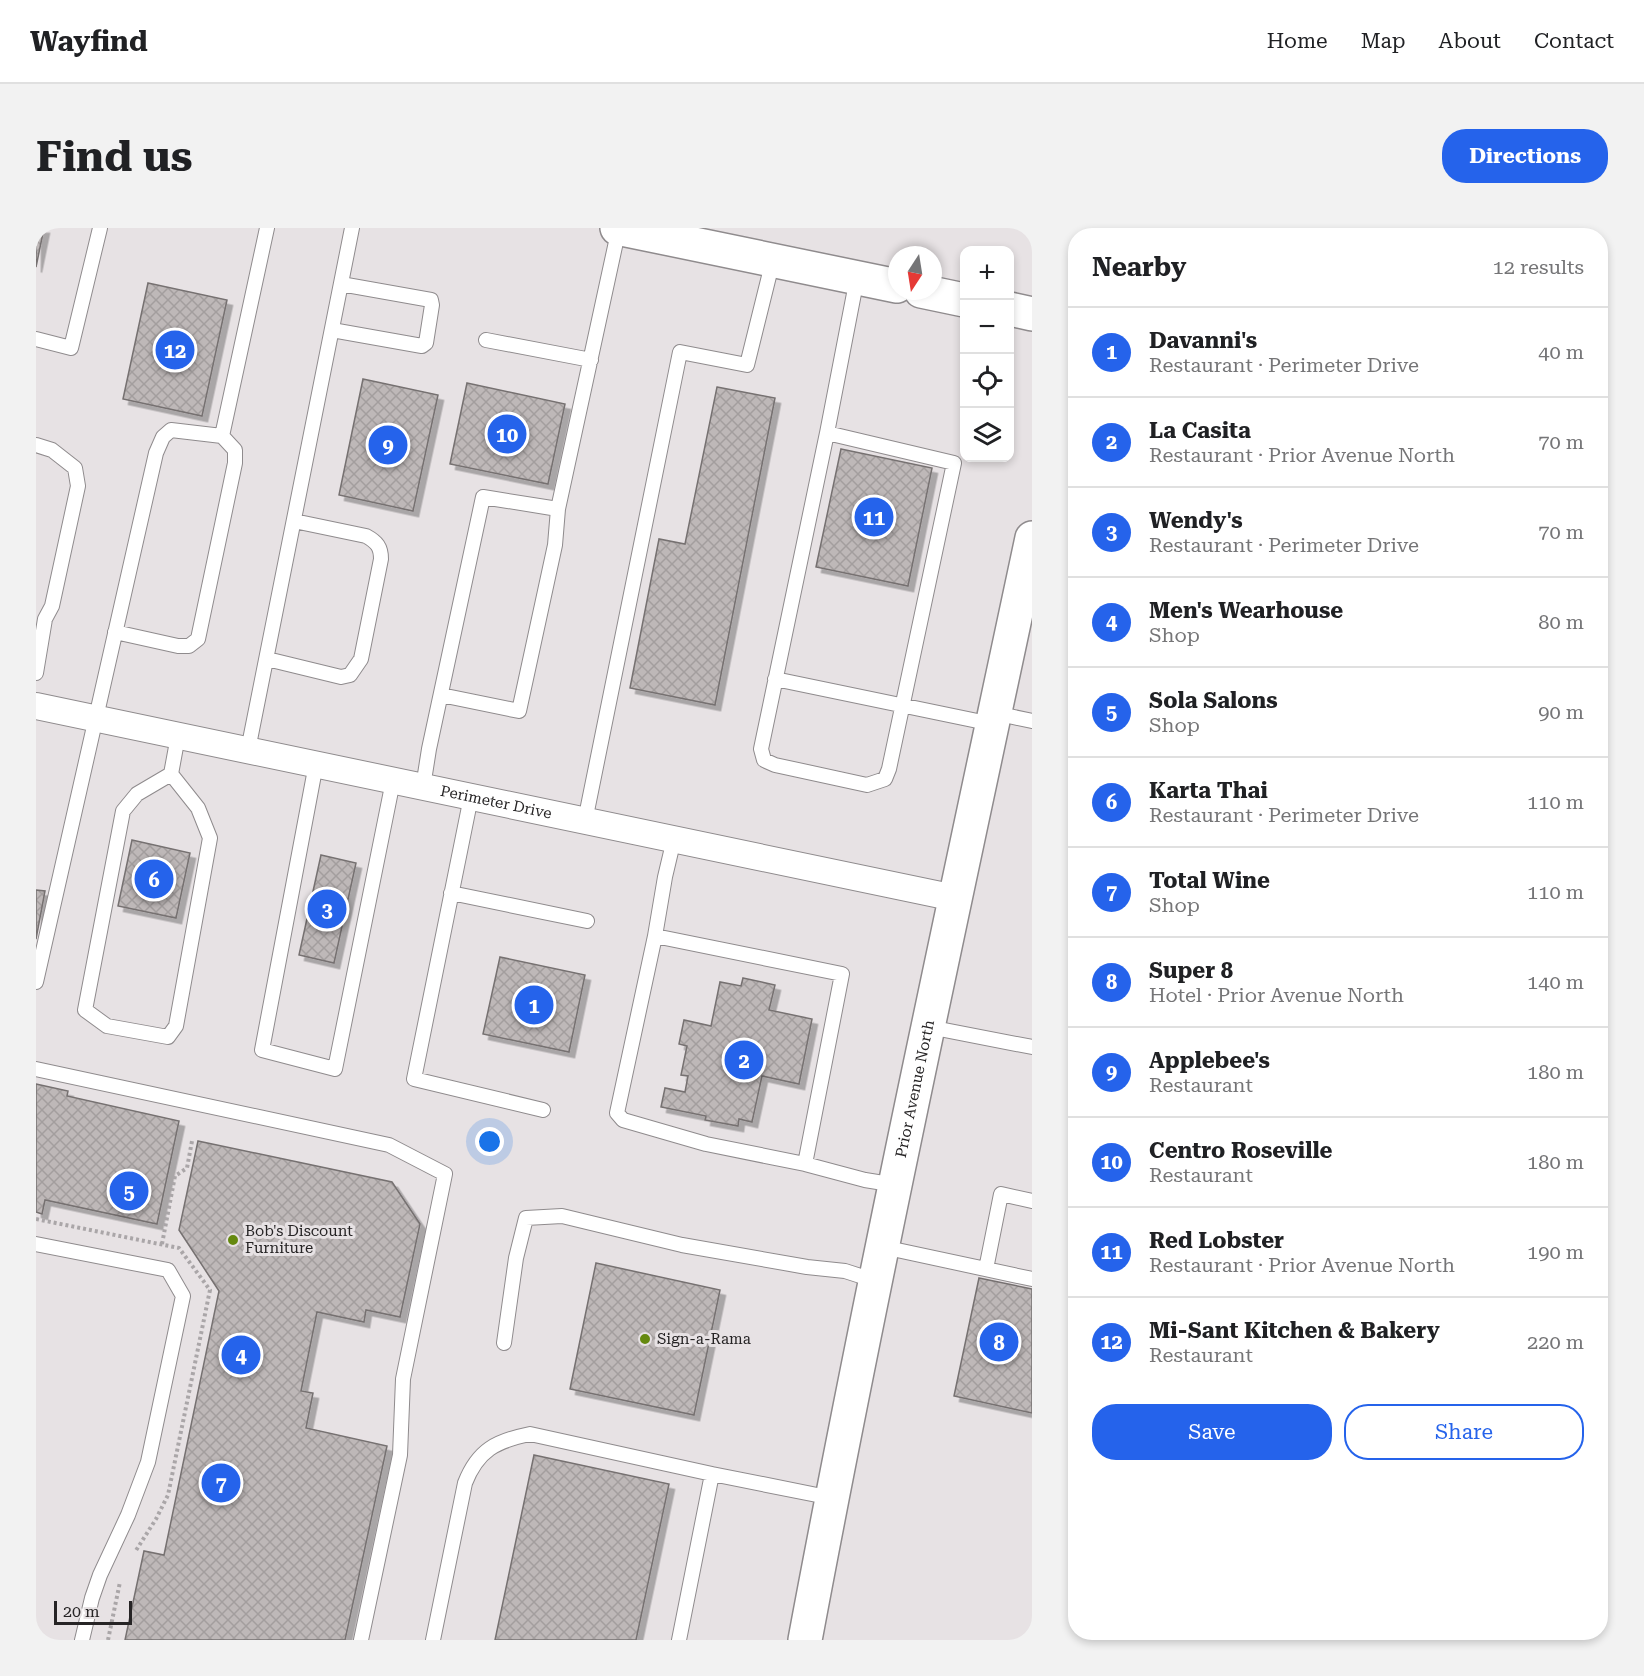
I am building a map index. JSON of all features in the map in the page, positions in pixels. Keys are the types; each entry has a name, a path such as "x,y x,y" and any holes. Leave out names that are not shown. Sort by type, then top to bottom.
{"street":[{"path":"618,228 888,284"},
{"path":"942,295 960,299"},
{"path":"1014,310 1032,314"},
{"name":"Prior Avenue North","path":"805,1640 883,1247 1032,538"},
{"name":"Perimeter Drive","path":"36,706 955,898"}],"lane":[{"path":"36,339 71,348 100,228"},
{"path":"222,436 267,228"},
{"path":"248,750 352,228"},
{"path":"441,695 519,711 555,544 558,509 618,228"},
{"path":"585,821 680,352 747,365 773,260"},
{"path":"827,433 954,463 889,769 885,779 867,785 775,765 764,760 761,749 857,278"},
{"path":"332,330 422,346 426,343 431,300 341,284"},
{"path":"486,340 591,360"},
{"path":"36,982 95,718 156,453 163,437 171,430 222,436 235,450 235,463 198,639 189,646 178,646 115,632"},
{"path":"36,445 52,450 75,468 78,486 52,606 40,618 36,673"},
{"path":"423,787 483,498 558,509"},
{"path":"267,659 341,677 350,675 361,659 381,559 381,549 375,541 366,536 294,521"},
{"path":"775,679 902,706 993,719 1032,721"},
{"path":"171,774 136,794 123,811 85,1010 107,1026 168,1037 176,1026 210,838 198,808 171,774 178,736"},
{"path":"316,764 262,1050 335,1069 393,781"},
{"path":"471,797 414,1079 543,1110"},
{"path":"674,839 664,877 655,936 617,1113 623,1120 706,1144 896,1185"},
{"path":"451,893 587,921"},
{"path":"655,936 842,974 805,1164"},
{"path":"929,1027 1032,1047"},
{"path":"36,1069 389,1145 445,1174 403,1379 400,1455 361,1640"},
{"path":"986,1269 1001,1194 1032,1201"},
{"path":"504,1343 516,1258 526,1218 562,1215 682,1245 807,1267 845,1271 876,1281"},
{"path":"36,1244 168,1270 183,1296 148,1462 128,1515 100,1575 82,1640"},
{"path":"883,1247 1032,1280"},
{"path":"433,1640 465,1483 471,1468 486,1451 503,1439 530,1434 832,1498"},
{"path":"679,1640 712,1474"}],"path":[{"path":"162,1244 176,1176 186,1168 192,1141"}],"building":[{"path":"36,228 44,228 36,267"},
{"path":"148,283 227,300 202,416 123,399"},
{"path":"363,379 438,395 413,511 339,495"},
{"path":"467,383 565,404 548,484 450,464"},
{"path":"717,387 775,398 715,705 630,688 659,539 685,544"},
{"path":"841,449 932,468 908,586 816,567"},
{"path":"132,840 190,853 176,918 118,906"},
{"path":"321,855 356,863 334,963 299,955"},
{"path":"36,890 45,891 36,939"},
{"path":"500,957 585,975 569,1052 483,1034"},
{"path":"743,978 775,985 769,1010 812,1019 799,1084 762,1076 752,1122 739,1119 738,1126 705,1120 706,1116 661,1107 665,1088 685,1092 688,1076 681,1075 687,1046 679,1044 684,1020 711,1026 720,982 741,986"},
{"path":"36,1084 68,1091 67,1096 179,1121 157,1224 45,1200 42,1214 36,1212"},
{"path":"198,1141 392,1182 420,1224 400,1317 366,1310 364,1322 317,1312 301,1391 313,1393 306,1428 387,1446 345,1640 125,1640 144,1551 164,1555 219,1291 179,1230"},
{"name":"Sign-a-Rama","path":"596,1263 720,1290 694,1415 570,1389"},
{"path":"979,1278 1032,1289 1032,1413 954,1396"},
{"path":"534,1455 669,1484 636,1640 495,1640"}],"place":[{"name":"Mi-Sant Kitchen & Bakery","path":"175,350"},
{"name":"Centro Roseville","path":"507,434"},
{"name":"Applebee's","path":"388,445"},
{"name":"Red Lobster","path":"874,517"},
{"name":"Karta Thai","path":"154,879"},
{"name":"Wendy's","path":"327,909"},
{"name":"Davanni's","path":"534,1005"},
{"name":"La Casita","path":"744,1060"},
{"name":"Sola Salons","path":"129,1191"},
{"name":"Bob's Discount Furniture","path":"233,1240"},
{"name":"Sign-a-Rama","path":"645,1339"},
{"name":"Super 8","path":"999,1342"},
{"name":"Men's Wearhouse","path":"241,1355"},
{"name":"Total Wine","path":"221,1483"}]}
